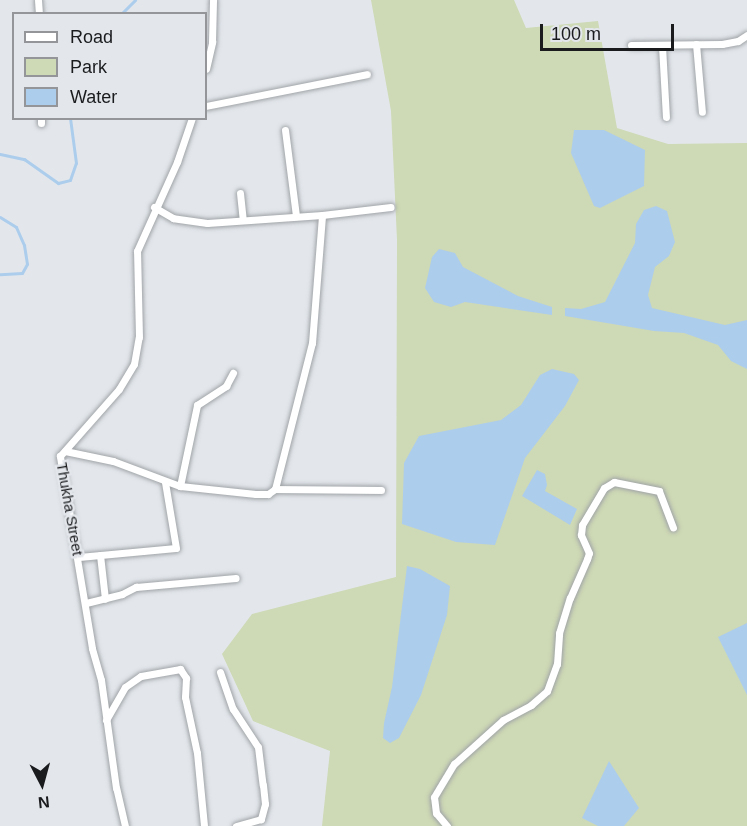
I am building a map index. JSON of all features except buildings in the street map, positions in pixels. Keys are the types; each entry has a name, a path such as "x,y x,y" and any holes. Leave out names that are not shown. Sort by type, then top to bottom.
{"street":[{"path":"207,64 212,42 213,0"},
{"path":"631,45 722,44 747,35"},
{"path":"696,44 702,112"},
{"path":"662,46 666,117"},
{"path":"207,106 367,74"},
{"name":"Thukha Street","path":"125,826 116,788 79,557 60,456 119,389 135,364 139,337 136,251 154,207 177,162 191,120"},
{"path":"285,130 296,216"},
{"path":"240,193 243,220"},
{"path":"154,207 173,218 192,221 322,215 391,207"},
{"path":"275,489 312,343 322,215"},
{"path":"180,486 197,405 226,386 232,373"},
{"path":"65,451 113,461 180,486 245,494 268,494 275,489 381,490"},
{"path":"79,557 176,548 165,482"},
{"path":"447,826 436,813 434,797 454,764 503,720 531,705 547,691 556,664 559,633 570,598 589,553 582,535 582,525 603,488 614,482 659,491 673,527"},
{"path":"100,555 105,599"},
{"path":"86,603 122,594 136,587 236,578"},
{"path":"106,720 125,687 141,676 180,669 186,678 185,697 197,753 204,826"},
{"path":"220,672 233,709 258,747 265,804 261,819 236,826"}],"green space":[{"path":"371,0 514,0 526,28 598,21 617,128 668,144 747,143 747,826 322,826 330,751 253,721 222,654 252,614 396,577 397,240 391,111"}],"water":[{"path":"574,130 604,130 645,150 644,186 600,208 594,206 571,153"},
{"path":"656,206 667,211 675,242 669,256 655,267 648,295 652,308 725,325 747,320 747,369 731,361 718,345 684,333 654,331 565,316 565,308 581,309 605,302 635,243 636,224 644,210"},
{"path":"439,249 455,253 463,267 518,296 552,307 552,315 465,302 451,307 434,302 425,288 432,257"},
{"path":"552,369 574,374 579,380 565,406 525,458 495,545 456,542 402,524 404,463 419,436 501,420 521,405 540,375"},
{"path":"537,470 545,474 547,485 545,491 577,509 570,525 522,496"},
{"path":"407,566 420,569 450,586 447,615 421,695 399,738 390,743 383,738 384,723 392,687"},
{"path":"747,623 747,695 718,637"},
{"path":"609,761 639,808 624,826 598,826 582,818"}],"waterway":[{"path":"123,12 135,0"},
{"path":"0,154 24,159 58,183 70,180 76,163 70,120"},
{"path":"0,217 16,227 24,245 27,264 22,273 0,274"}]}
